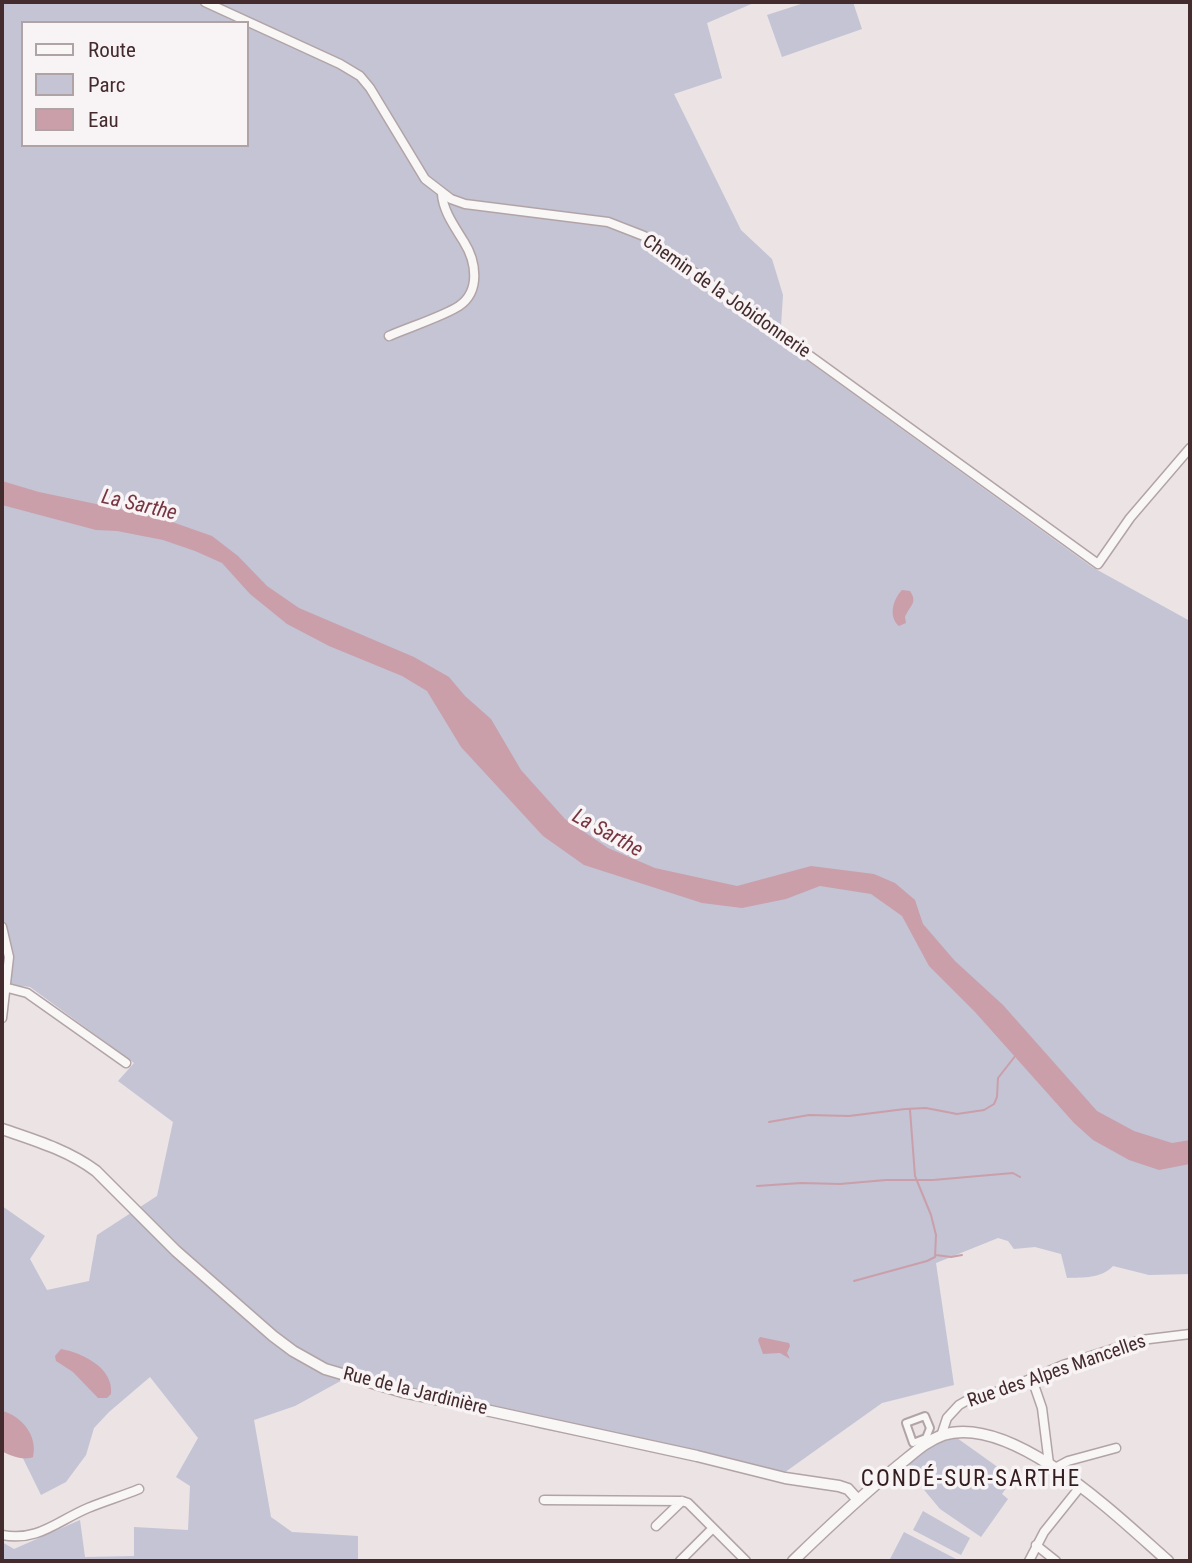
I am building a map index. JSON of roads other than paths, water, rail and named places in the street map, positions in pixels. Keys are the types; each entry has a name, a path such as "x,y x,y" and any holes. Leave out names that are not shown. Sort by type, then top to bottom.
{"street":[{"name":"Chemin de la Jobidonnerie","path":"205,2 246,21"},
{"name":"Chemin de la Jobidonnerie","path":"248,22 360,76 425,179 442,194 465,204 608,222 644,236 1098,564 1130,518 1190,448"},
{"path":"389,336 459,306 468,296 474,282 472,255 442,204 442,194"},
{"path":"2,927 9,957 2,1018"},
{"path":"4,987 27,993 126,1063"},
{"name":"Rue de la Jardinière","path":"2,1129 53,1147 96,1171 176,1251 256,1321 293,1351 325,1369 392,1389 785,1478 839,1486 848,1489 858,1500"},
{"name":"Rue des Alpes Mancelles","path":"942,1436 947,1418 959,1405 1141,1340 1190,1334"},
{"path":"1032,1378 1042,1408 1052,1466"},
{"path":"925,1416 930,1427 926,1438 913,1443 906,1423 925,1416"},
{"path":"793,1561 858,1500 924,1446 942,1436 959,1433 991,1437 1019,1447 1052,1466 1168,1561"},
{"path":"1052,1466 1116,1448"},
{"path":"1029,1561 1044,1532 1080,1487"},
{"path":"2,1535 16,1538 30,1536 86,1509 139,1489"},
{"path":"544,1500 682,1501 746,1561"},
{"path":"656,1526 682,1501"},
{"path":"680,1561 713,1528"},
{"path":"1036,1545 1056,1561"}],"water":[{"path":"2,481 39,492 158,517 212,536 238,556 267,586 299,608 414,657 449,677 465,696 491,719 521,770 565,819 608,848 655,868 737,886 811,866 874,874 895,883 915,900 923,924 955,961 1003,1005 1097,1111 1134,1131 1172,1143 1190,1140 1190,1164 1159,1170 1129,1160 1093,1140 1074,1123 975,1012 929,966 902,916 871,894 820,886 786,899 742,908 702,903 584,865 543,836 461,747 427,691 402,676 329,646 287,624 250,594 222,563 163,540 117,531 96,530 2,505"},
{"path":"902,590 910,591 913,601 905,617 906,623 899,626 894,618 893,608"},
{"path":"760,1337 789,1343 787,1353 790,1359 780,1353 763,1354 758,1340"},
{"path":"61,1349 88,1358 103,1370 111,1385 111,1394 107,1398 98,1398 73,1372 56,1361 55,1356"},
{"path":"2,1411 16,1417 27,1428 33,1442 33,1457 17,1457 2,1451"}],"waterway":[{"path":"769,1122 809,1115 849,1116 905,1109 926,1108 957,1114 984,1110 994,1104 998,1078 1016,1055"},
{"path":"854,1281 935,1257 936,1235 915,1176 910,1110"},
{"path":"757,1186 933,1180 1013,1173 1020,1177"},
{"path":"936,1255 962,1255"}],"district":[{"name":"CONDÉ-SUR-SARTHE","path":"971,1480"}],"water label":[{"name":"La Sarthe","path":"139,506"},
{"name":"La Sarthe","path":"607,834"}]}
